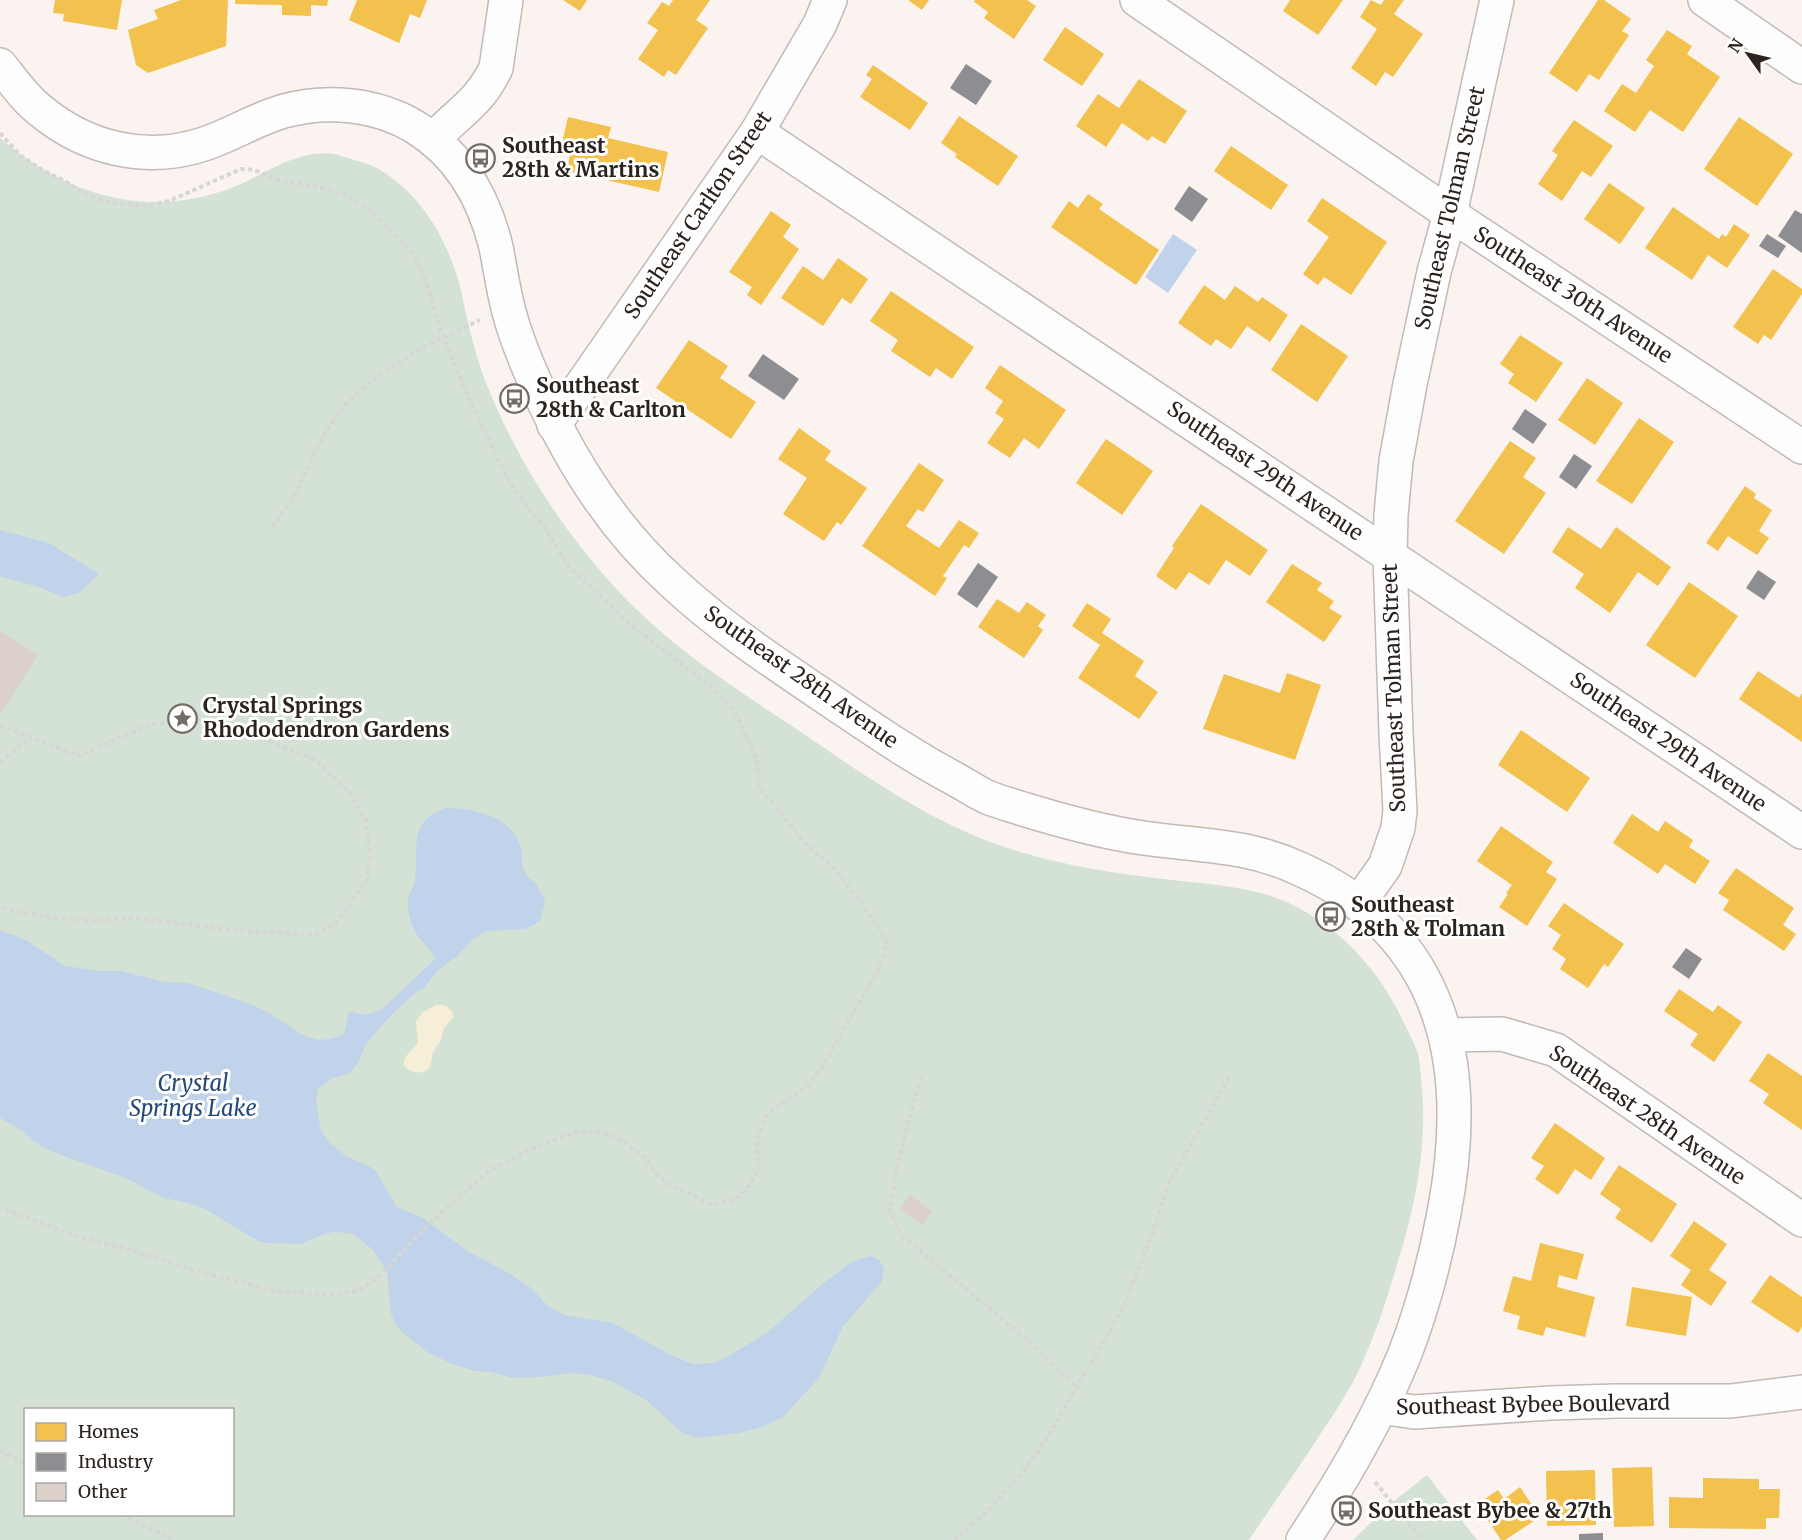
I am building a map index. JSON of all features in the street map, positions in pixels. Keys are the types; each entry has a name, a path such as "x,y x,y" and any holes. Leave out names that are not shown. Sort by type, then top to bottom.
{"street":[{"path":"433,140 448,123 470,107 491,78 498,58 506,0"},
{"name":"Southeast Carlton Street","path":"554,424 757,132 820,24 830,0"},
{"name":"Southeast 30th Avenue","path":"1137,0 1450,214 1802,447"},
{"name":"Southeast Tolman Street","path":"1358,904 1385,866 1398,828 1400,812 1390,555 1396,461 1434,272 1450,214 1497,0"},
{"path":"1705,0 1802,67"},
{"name":"Southeast 28th Avenue","path":"0,65 42,112 68,130 94,143 122,151 149,154 178,151 201,145 286,110 331,105 353,106 394,117 414,127 433,140 459,164 473,186 495,243 507,306 516,334 554,424 573,459 614,519 665,577 716,621 898,746 989,798 1097,829 1143,838 1237,848 1264,855 1332,884 1358,904"},
{"name":"Southeast 29th Avenue","path":"757,132 1802,832"},
{"path":"1358,904 1379,921 1401,945 1424,977 1446,1035 1453,1069 1455,1107 1455,1134 1449,1188 1438,1244 1406,1351 1381,1407"},
{"name":"Southeast 28th Avenue","path":"1446,1035 1503,1034 1556,1050 1802,1220"},
{"name":"Southeast Bybee Boulevard","path":"1303,1540 1353,1460 1381,1407 1414,1412 1561,1402 1731,1401 1802,1392"}],"path":[{"path":"0,133 21,156 44,171 83,194 106,202 146,206 158,204 241,169 254,170 278,180 320,187 345,195 367,208 415,257 469,398 505,474 522,500 545,528 568,566 630,624 720,694 737,715 757,760 760,788 803,842 834,869 857,897 886,942 884,955 876,974 825,1062 809,1084 767,1114 758,1135 759,1166 750,1185 739,1197 727,1202 711,1204 671,1185 658,1176 646,1159 615,1136 593,1131 575,1132 529,1150 487,1172 428,1225 382,1273 361,1290 332,1294 275,1291 186,1268 124,1248 76,1236 0,1208"},
{"path":"272,527 290,503 326,431 345,405 371,381 422,348 507,306"},
{"path":"0,725 79,756 150,724 197,720 254,735 316,760 350,793 366,821 370,853 367,880 335,925 314,935 233,930 133,918 88,921 48,917 0,906"},
{"path":"0,762 30,736"},
{"path":"954,1540 986,1513 1021,1475 1048,1436 1122,1310 1151,1238 1167,1185 1231,1074"},
{"path":"921,1077 898,1162 890,1210 901,1235 1026,1339 1076,1386"},
{"path":"0,1450 24,1463"},
{"path":"1353,1460 1378,1486 1422,1540"},
{"path":"124,1516 172,1540"}],"green space":[{"path":"0,138 24,157 77,186 133,201 162,202 192,199 237,186 291,160 320,153 335,154 380,170 395,180 420,205 440,235 455,269 472,340 485,380 502,420 533,478 591,560 635,608 673,642 735,688 869,778 918,808 969,833 1017,851 1082,867 1262,893 1308,913 1356,952 1383,985 1417,1050 1423,1104 1418,1180 1401,1254 1360,1368 1336,1410 1249,1540 0,1540"},
{"path":"1427,1475 1477,1540 1353,1540 1389,1505"}],"sand":[{"path":"436,1005 448,1008 453,1013 453,1018 444,1028 440,1042 433,1052 430,1067 424,1071 414,1072 404,1066 404,1062 406,1056 418,1043 416,1021 423,1012"}],"water":[{"path":"1173,234 1197,250 1168,293 1145,277"},
{"path":"0,530 49,543 99,574 79,593 63,597 0,576"},
{"name":"Crystal Springs Lake","path":"445,808 487,815 506,825 514,833 519,842 524,870 536,884 545,901 540,921 526,929 485,931 437,971 425,987 390,1016 366,1044 352,1071 333,1078 318,1089 316,1101 323,1134 346,1156 376,1171 397,1207 423,1218 469,1252 510,1274 531,1288 548,1306 564,1315 613,1323 671,1355 693,1364 712,1363 729,1356 768,1332 825,1282 853,1261 872,1256 880,1261 884,1269 882,1281 842,1328 819,1378 782,1418 762,1427 739,1433 696,1438 681,1432 646,1400 611,1381 571,1373 513,1378 491,1372 474,1371 450,1363 427,1352 396,1325 391,1314 387,1271 373,1250 356,1236 333,1232 301,1244 258,1241 203,1208 163,1198 126,1178 45,1148 23,1131 0,1118 0,930 26,940 65,966 99,971 121,971 164,982 188,983 253,1005 311,1038 321,1040 333,1038 344,1034 349,1011 364,1015 381,1010 435,959 414,930 408,901 415,881 416,847 420,829 433,814"}],"building: Homes":[{"path":"55,0 122,0 117,30 63,21 64,14 53,13"},
{"path":"181,0 228,0 226,46 148,73 136,65 128,30 158,19 154,10"},
{"path":"235,0 328,0 327,6 311,5 311,16 282,15 282,5 235,4"},
{"path":"357,0 427,0 420,18 410,14 399,43 349,20"},
{"path":"563,0 587,0 580,11"},
{"path":"673,0 710,0 696,20 708,28 676,75 668,70 664,77 638,59 658,30 647,23 662,2 669,6"},
{"path":"908,0 929,0 922,10"},
{"path":"975,0 1027,0 1036,6 1014,39 984,18 988,12 974,2"},
{"path":"1290,0 1343,0 1318,35 1283,11"},
{"path":"1371,0 1381,5 1384,0 1404,0 1394,14 1423,34 1393,77 1385,72 1376,86 1351,68 1377,29 1360,17"},
{"path":"1598,0 1604,0 1631,19 1622,31 1629,35 1599,80 1589,74 1577,92 1549,73"},
{"path":"1065,27 1104,54 1082,86 1043,60"},
{"path":"1667,30 1692,46 1687,54 1720,77 1683,132 1650,110 1635,132 1604,111 1622,84 1636,93 1654,66 1646,60"},
{"path":"873,65 928,103 910,130 860,97 872,79 866,75"},
{"path":"1139,79 1187,111 1165,144 1152,136 1148,141 1122,123 1106,147 1076,126 1098,94 1119,108"},
{"path":"959,116 1018,156 998,186 955,157 957,154 941,143"},
{"path":"568,117 611,127 608,138 668,152 659,192 567,171 571,149 561,147"},
{"path":"1739,117 1793,154 1757,206 1704,169"},
{"path":"1574,120 1613,146 1591,177 1582,171 1562,201 1538,184 1558,155 1552,151"},
{"path":"1231,146 1288,185 1271,210 1214,171"},
{"path":"1609,183 1645,208 1620,244 1584,219"},
{"path":"1088,194 1103,204 1099,209 1159,250 1136,285 1051,227 1069,201 1078,208"},
{"path":"1322,198 1387,242 1351,295 1324,277 1318,285 1303,274 1329,237 1307,221"},
{"path":"1673,207 1719,239 1722,234 1726,237 1734,224 1750,235 1727,268 1708,255 1692,280 1645,248"},
{"path":"771,211 791,225 783,237 799,249 761,305 747,295 752,287 729,272"},
{"path":"838,258 868,279 851,304 842,298 823,326 781,298 803,266 823,280"},
{"path":"1773,269 1802,289 1802,294 1771,340 1764,335 1758,344 1733,327"},
{"path":"1204,285 1225,300 1235,286 1258,302 1262,297 1288,315 1270,342 1247,326 1231,349 1216,339 1211,346 1178,323"},
{"path":"891,291 974,347 952,379 936,368 930,377 891,351 898,340 870,321"},
{"path":"1301,324 1348,356 1317,402 1271,370"},
{"path":"1520,335 1563,363 1536,402 1508,383 1514,374 1500,364"},
{"path":"689,340 728,366 720,378 756,402 731,439 656,388"},
{"path":"1000,365 1066,410 1039,449 1024,438 1010,458 987,443 1004,419 995,413 1003,401 985,388"},
{"path":"1587,378 1623,403 1595,445 1558,420"},
{"path":"1639,418 1674,442 1632,504 1596,481"},
{"path":"799,428 831,451 825,460 867,488 841,525 837,522 824,541 783,514 807,478 778,459"},
{"path":"1106,439 1153,471 1122,515 1076,483"},
{"path":"1510,441 1536,458 1523,477 1546,493 1504,554 1455,521"},
{"path":"919,463 944,480 923,512 918,509 906,526 939,548 959,520 979,533 969,548 964,545 943,576 947,578 935,596 862,546"},
{"path":"1745,486 1756,494 1754,498 1772,510 1759,531 1769,538 1757,555 1728,536 1718,551 1706,543"},
{"path":"1201,504 1268,550 1250,576 1226,560 1209,585 1189,572 1176,590 1156,576 1174,548 1172,546"},
{"path":"1568,527 1601,549 1616,527 1671,567 1658,586 1638,572 1610,613 1575,588 1584,574 1552,552"},
{"path":"1292,564 1322,583 1317,590 1334,601 1329,608 1342,616 1324,642 1266,602"},
{"path":"1689,582 1738,616 1695,678 1646,645"},
{"path":"997,599 1019,613 1027,602 1046,615 1038,626 1043,630 1024,658 978,627"},
{"path":"1087,603 1111,619 1102,633 1144,661 1135,676 1158,692 1139,719 1078,678 1100,645 1072,626"},
{"path":"1758,671 1799,698 1802,693 1802,742 1739,699"},
{"path":"1287,673 1321,685 1295,760 1203,729 1224,674 1280,693"},
{"path":"1521,730 1590,778 1567,812 1498,765"},
{"path":"1632,814 1658,832 1665,821 1693,840 1689,847 1710,861 1695,884 1665,864 1658,874 1613,843"},
{"path":"1501,826 1553,862 1546,872 1557,879 1527,926 1499,907 1512,885 1477,861"},
{"path":"1736,868 1794,908 1783,925 1796,934 1784,951 1723,910 1729,900 1718,893"},
{"path":"1564,903 1624,944 1608,967 1604,964 1588,988 1560,969 1566,959 1552,949 1561,935 1548,926"},
{"path":"1679,989 1713,1012 1718,1005 1742,1022 1714,1062 1690,1045 1698,1034 1664,1011"},
{"path":"1768,1053 1802,1076 1802,1130 1763,1103 1769,1094 1749,1081"},
{"path":"1555,1123 1605,1158 1591,1180 1575,1169 1558,1195 1535,1179 1544,1166 1531,1158"},
{"path":"1619,1165 1677,1204 1652,1243 1615,1218 1621,1209 1600,1194"},
{"path":"1694,1221 1727,1244 1709,1270 1727,1282 1711,1306 1681,1285 1691,1270 1670,1256"},
{"path":"1540,1243 1584,1254 1577,1280 1559,1275 1557,1287 1595,1297 1585,1337 1546,1327 1543,1336 1517,1329 1520,1316 1503,1311 1513,1276 1531,1281"},
{"path":"1770,1275 1802,1297 1802,1327 1798,1333 1751,1302"},
{"path":"1632,1287 1692,1297 1686,1336 1626,1326"},
{"path":"1652,1467 1654,1526 1614,1527 1612,1468"},
{"path":"1595,1470 1596,1525 1547,1526 1546,1471"},
{"path":"1703,1478 1759,1479 1759,1489 1780,1489 1779,1518 1766,1518 1766,1529 1669,1528 1669,1497 1703,1498"},
{"path":"1520,1487 1540,1517 1505,1540 1501,1540 1477,1504 1498,1490 1504,1499"}],"building: Industry":[{"path":"966,64 992,81 976,105 950,88"},
{"path":"1189,186 1208,199 1192,222 1174,209"},
{"path":"1795,210 1802,214 1802,253 1778,236"},
{"path":"1767,234 1786,246 1778,258 1759,246"},
{"path":"763,354 799,379 784,400 748,376"},
{"path":"1525,409 1547,424 1533,444 1512,429"},
{"path":"1574,454 1592,466 1576,489 1559,477"},
{"path":"978,563 998,577 977,608 957,594"},
{"path":"1758,570 1776,582 1764,600 1746,588"},
{"path":"1686,948 1702,959 1689,979 1672,967"},
{"path":"1603,1533 1603,1540 1579,1540 1579,1534"}],"building: Other":[{"path":"0,631 38,655 0,715"},
{"path":"910,1194 932,1212 922,1225 900,1208"}],"place":[{"name":"Southeast 28th & Martins","path":"481,158"},
{"name":"Southeast 28th & Carlton","path":"515,398"},
{"name":"Crystal Springs Rhododendron Gardens","path":"182,718"},
{"name":"Southeast 28th & Tolman","path":"1330,917"},
{"name":"Southeast Bybee & 27th","path":"1347,1511"}]}
